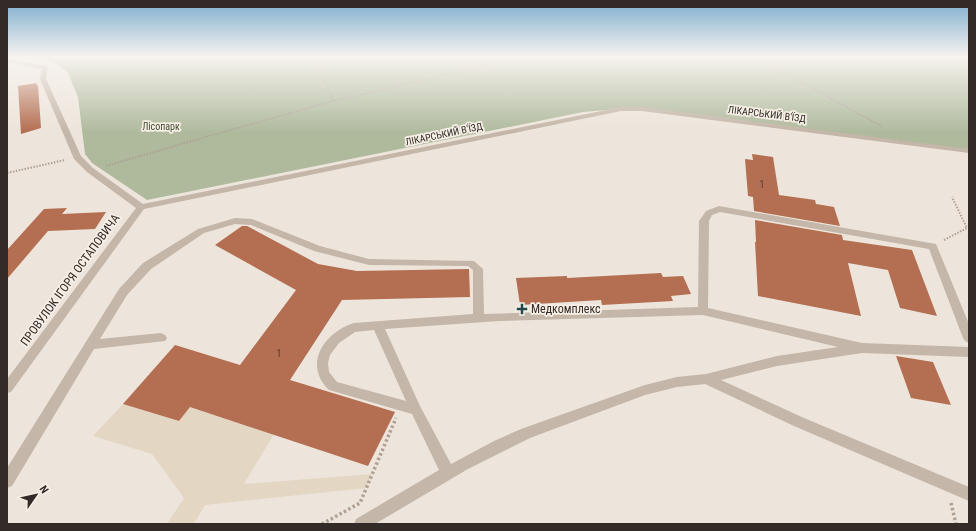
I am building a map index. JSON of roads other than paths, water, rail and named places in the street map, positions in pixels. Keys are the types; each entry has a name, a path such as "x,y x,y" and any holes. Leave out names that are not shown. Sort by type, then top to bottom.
{"street":[{"path":"44,82 77,157 90,170 141,207"},
{"name":"ЛІКАРСЬКИЙ В'ЇЗД","path":"141,207 621,109 642,109 969,151"},
{"name":"ПРОВУЛОК ІГОРЯ ОСТАПОВИЧА","path":"7,388 141,207"},
{"path":"703,311 704,221 709,213 718,209 933,246 969,338"},
{"path":"7,481 123,292 148,266 201,231 235,221 252,222 317,249 370,262 470,263 478,269 479,319"},
{"path":"416,410 401,407 333,386 327,382 324,376 322,365 324,354 338,336 352,328 377,325 479,319 703,311 862,348"},
{"path":"377,325 416,410 448,473"},
{"path":"91,345 161,338"},
{"path":"361,524 499,445 549,424 645,390 677,382 706,379 777,361 862,348 969,352"},
{"path":"706,379 799,422 969,494"}],"place":[{"name":"Медкомплекс","path":"522,309"}],"park label":[{"name":"Лісопарк","path":"161,126"}]}
